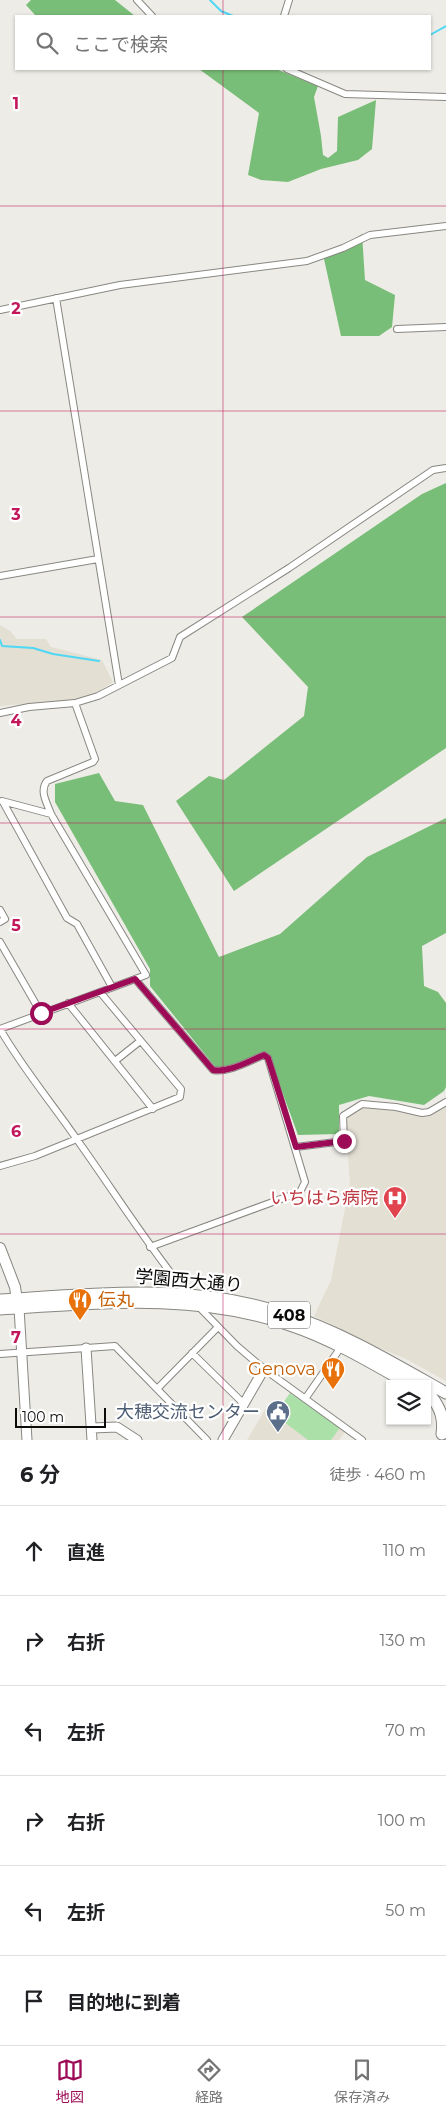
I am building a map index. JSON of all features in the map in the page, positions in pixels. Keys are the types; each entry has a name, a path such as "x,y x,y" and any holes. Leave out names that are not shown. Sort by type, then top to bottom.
{"highway":[{"name":"学園西大通り","path":"0,1309 18,1303 119,1293 188,1295 251,1304 307,1322 384,1358 438,1392 446,1404"},
{"name":"学園西大通り","path":"0,1300 18,1303 122,1301 196,1304 238,1310 290,1325 341,1347 402,1380"},
{"path":"438,1392 443,1421 442,1433"}],"main road":[{"path":"0,1248 15,1287 18,1303"}],"street":[{"path":"137,0 151,15"},
{"path":"284,15 290,0"},
{"path":"289,70 345,94 446,97"},
{"path":"0,310 120,285 307,261 343,248 370,235 446,226"},
{"path":"56,298 119,685"},
{"path":"397,329 446,327"},
{"path":"0,713 29,707 76,703 98,696 172,658 180,637 289,568 433,470 446,468"},
{"path":"0,576 98,559"},
{"path":"76,703 95,759 93,762 47,781 43,785 43,792 51,814 146,975 0,1029 13,1052 77,1139 150,1247 188,1295 218,1327 264,1369 362,1440"},
{"path":"2,801 51,814"},
{"path":"2,801 67,918 77,924 112,987"},
{"path":"0,910 5,919 0,922"},
{"path":"0,942 41,1013"},
{"path":"135,979 213,1070 227,1069 264,1055 268,1058 305,1182 300,1192 150,1247"},
{"path":"0,1166 35,1156 180,1097 181,1089 100,992"},
{"path":"68,1004 153,1109"},
{"path":"115,1061 140,1042"},
{"path":"296,1147 344,1141 343,1116 362,1104 402,1108 422,1113 429,1112 446,1102"},
{"path":"18,1303 27,1440"},
{"path":"157,1389 218,1327"},
{"path":"0,1354 114,1346 207,1440"},
{"path":"305,1399 341,1347"},
{"path":"86,1348 92,1440"},
{"path":"192,1353 244,1404"},
{"path":"223,1440 264,1369"},
{"path":"92,1428 120,1428 137,1440"}],"shaded area":[{"path":"0,625 10,631 17,639 46,639 51,647 102,660 113,682 99,691 76,700 0,706"},
{"name":"いちはら病院","path":"446,1104 446,1381 406,1359 314,1316 331,1280 350,1183 345,1118 363,1107 418,1115"},
{"path":"290,1393 345,1432 339,1440 247,1440 266,1408 275,1415"}],"green space":[{"path":"31,0 115,0 134,15 35,15 26,5"},
{"path":"200,70 278,70 318,86 314,97 323,155 328,158 337,151 338,117 376,100 372,149 358,160 321,169 288,182 261,180 248,175 259,113"},
{"path":"362,234 365,280 395,295 392,327 379,336 341,336 324,259"},
{"path":"446,483 446,748 234,891 176,801 209,776 224,780 304,716 308,687 242,617 422,494"},
{"path":"99,773 115,801 143,805 219,957 280,934 367,857 446,818 446,933 422,946 424,986 438,992 446,1003 446,1087 444,1091 424,1105 369,1096 339,1105 339,1134 298,1135 268,1053 217,1069 150,986 150,969 55,802 55,784"},
{"path":"290,1393 338,1426 339,1429 331,1440 308,1440 275,1415"}],"waterway":[{"path":"210,0 221,11 231,15"},
{"path":"431,34 446,26"},
{"path":"0,640 2,646 33,648 53,654 99,661"}],"place":[{"name":"いちはら病院","path":"395,1219"},
{"name":"伝丸","path":"80,1321"},
{"name":"Genova","path":"333,1390"},
{"name":"大穂交流センター","path":"278,1433"}],"route":[{"path":"41,1013 135,979 213,1070 227,1069 264,1055 268,1058 296,1147 344,1141"}]}
